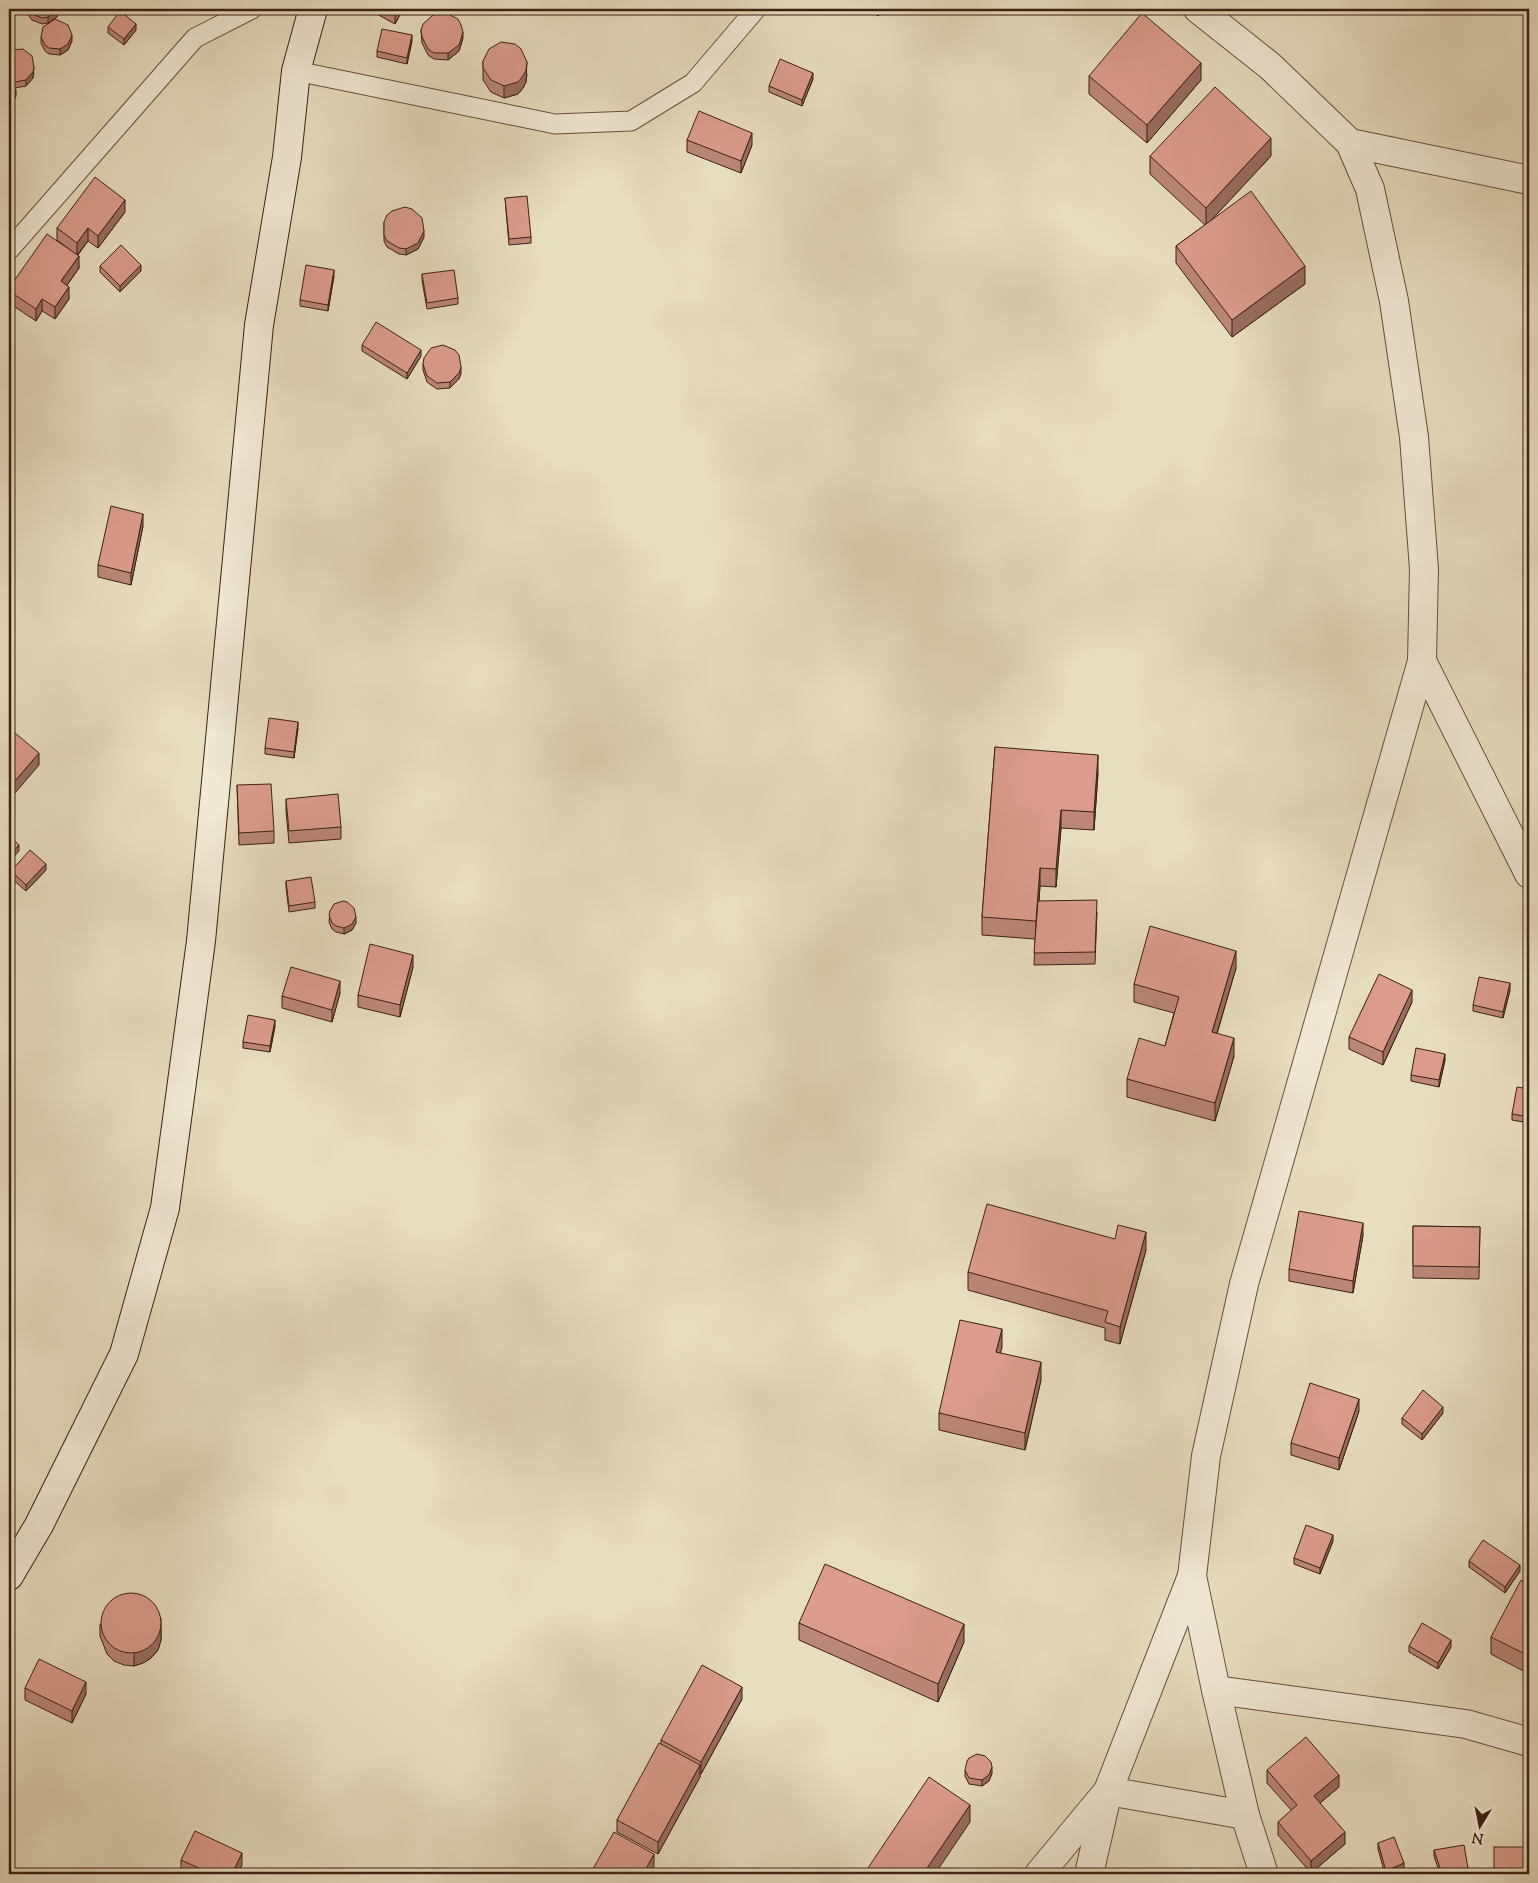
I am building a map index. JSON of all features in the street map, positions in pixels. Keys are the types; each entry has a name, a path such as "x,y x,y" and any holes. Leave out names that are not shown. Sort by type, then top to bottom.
{"street":[{"path":"9,1576 39,1524 124,1354 165,1208 201,941 259,325 287,157 296,71 313,9"},
{"path":"1089,1874 1108,1791 1192,1576 1206,1456 1244,1284 1422,661 1424,569 1414,437 1394,301 1370,189 1350,143 1270,66 1198,9"},
{"path":"1350,143 1529,180"},
{"path":"1422,661 1529,874"},
{"path":"1192,1576 1245,1815 1264,1874"},
{"path":"1216,1690 1466,1724 1529,1742"},
{"path":"1108,1791 1245,1815"},
{"path":"1039,1874 1108,1791"}],"lane":[{"path":"9,250 195,38 252,9"},
{"path":"296,71 555,124 631,121 693,84 756,9"}],"building":[{"path":"28,9 58,9 48,17 42,18 32,14"},
{"path":"120,11 136,24 124,39 108,27"},
{"path":"446,13 458,19 463,32 459,45 448,53 434,53 428,49 421,30 423,24 433,15"},
{"path":"1142,13 1201,63 1147,125 1089,76"},
{"path":"55,19 68,25 72,35 68,44 60,49 49,48 41,37 43,27"},
{"path":"382,29 412,35 407,58 377,51"},
{"path":"501,42 515,44 521,49 527,62 526,70 518,82 504,86 491,80 483,68 483,61 489,49"},
{"path":"23,49 32,56 33,72 26,80 15,82 9,79 9,52 11,50"},
{"path":"780,59 813,73 802,100 769,86"},
{"path":"9,87 16,90 9,106"},
{"path":"1215,87 1271,138 1206,208 1150,156"},
{"path":"699,111 752,133 741,161 687,140"},
{"path":"95,177 125,200 98,236 88,228 77,243 57,228"},
{"path":"1251,191 1305,266 1232,320 1176,246"},
{"path":"527,196 531,237 509,239 505,198"},
{"path":"405,207 412,209 422,218 424,231 418,243 406,249 399,248 387,241 384,235 384,222 387,215 392,211"},
{"path":"47,234 79,256 61,281 69,287 55,307 42,299 36,309 9,291 9,288"},
{"path":"121,245 141,265 120,286 100,266"},
{"path":"306,265 334,270 328,305 300,300"},
{"path":"454,270 458,298 427,303 422,274"},
{"path":"376,322 421,350 407,373 362,345"},
{"path":"443,345 455,350 459,355 461,367 459,373 450,382 437,383 427,376 423,364 424,358 431,348"},
{"path":"111,506 143,514 131,573 98,565"},
{"path":"269,718 298,722 294,752 265,748"},
{"path":"9,728 39,753 9,788"},
{"path":"995,747 1098,755 1094,812 1061,810 1056,869 1040,868 1036,921 982,917"},
{"path":"271,784 274,831 239,833 237,785"},
{"path":"338,794 341,827 289,831 286,799"},
{"path":"9,835 19,845 9,856"},
{"path":"30,850 46,864 26,885 11,871"},
{"path":"311,877 315,902 289,906 286,881"},
{"path":"1097,900 1095,952 1034,953 1038,901"},
{"path":"343,901 354,908 356,917 352,924 344,928 332,923 329,915 334,904"},
{"path":"1150,926 1236,951 1212,1032 1234,1038 1215,1103 1127,1079 1139,1038 1165,1046 1179,997 1134,984"},
{"path":"370,944 413,955 400,1005 358,995"},
{"path":"291,967 340,981 332,1010 282,996"},
{"path":"1379,974 1412,990 1383,1052 1349,1037"},
{"path":"1479,977 1510,983 1503,1012 1473,1005"},
{"path":"248,1015 275,1020 270,1046 243,1042"},
{"path":"1416,1048 1445,1054 1439,1080 1411,1075"},
{"path":"1517,1087 1529,1089 1529,1117 1512,1114"},
{"path":"987,1204 1115,1239 1118,1225 1146,1232 1120,1327 1105,1322 1108,1311 968,1272"},
{"path":"1299,1211 1363,1223 1353,1281 1289,1269"},
{"path":"1413,1226 1480,1227 1479,1267 1413,1266"},
{"path":"960,1320 1002,1329 996,1352 1041,1362 1025,1433 939,1413"},
{"path":"1310,1383 1359,1399 1339,1458 1291,1443"},
{"path":"1423,1390 1443,1407 1422,1434 1402,1418"},
{"path":"1306,1525 1333,1535 1320,1568 1294,1558"},
{"path":"1483,1540 1520,1565 1505,1587 1469,1561"},
{"path":"825,1564 964,1624 938,1684 799,1623"},
{"path":"1521,1580 1529,1585 1529,1656 1491,1637"},
{"path":"125,1593 137,1593 148,1598 156,1606 161,1617 159,1635 148,1648 137,1653 125,1653 114,1648 106,1640 101,1629 101,1617 106,1606 114,1598"},
{"path":"1422,1623 1451,1640 1438,1663 1409,1646"},
{"path":"39,1659 86,1682 72,1711 25,1688"},
{"path":"702,1665 742,1687 701,1762 661,1740"},
{"path":"1306,1737 1339,1775 1314,1796 1345,1832 1311,1861 1278,1822 1297,1805 1267,1770"},
{"path":"659,1743 700,1765 658,1842 617,1820"},
{"path":"977,1754 985,1756 991,1762 992,1767 989,1775 982,1780 969,1778 965,1770 969,1758"},
{"path":"929,1777 970,1805 923,1874 864,1874"},
{"path":"195,1831 242,1853 232,1874 212,1874 181,1860"},
{"path":"614,1832 654,1854 643,1874 590,1874"},
{"path":"1394,1837 1404,1863 1386,1871 1378,1843"},
{"path":"1464,1845 1469,1874 1442,1874 1434,1850"},
{"path":"1494,1847 1526,1847 1526,1874 1494,1874"}]}
